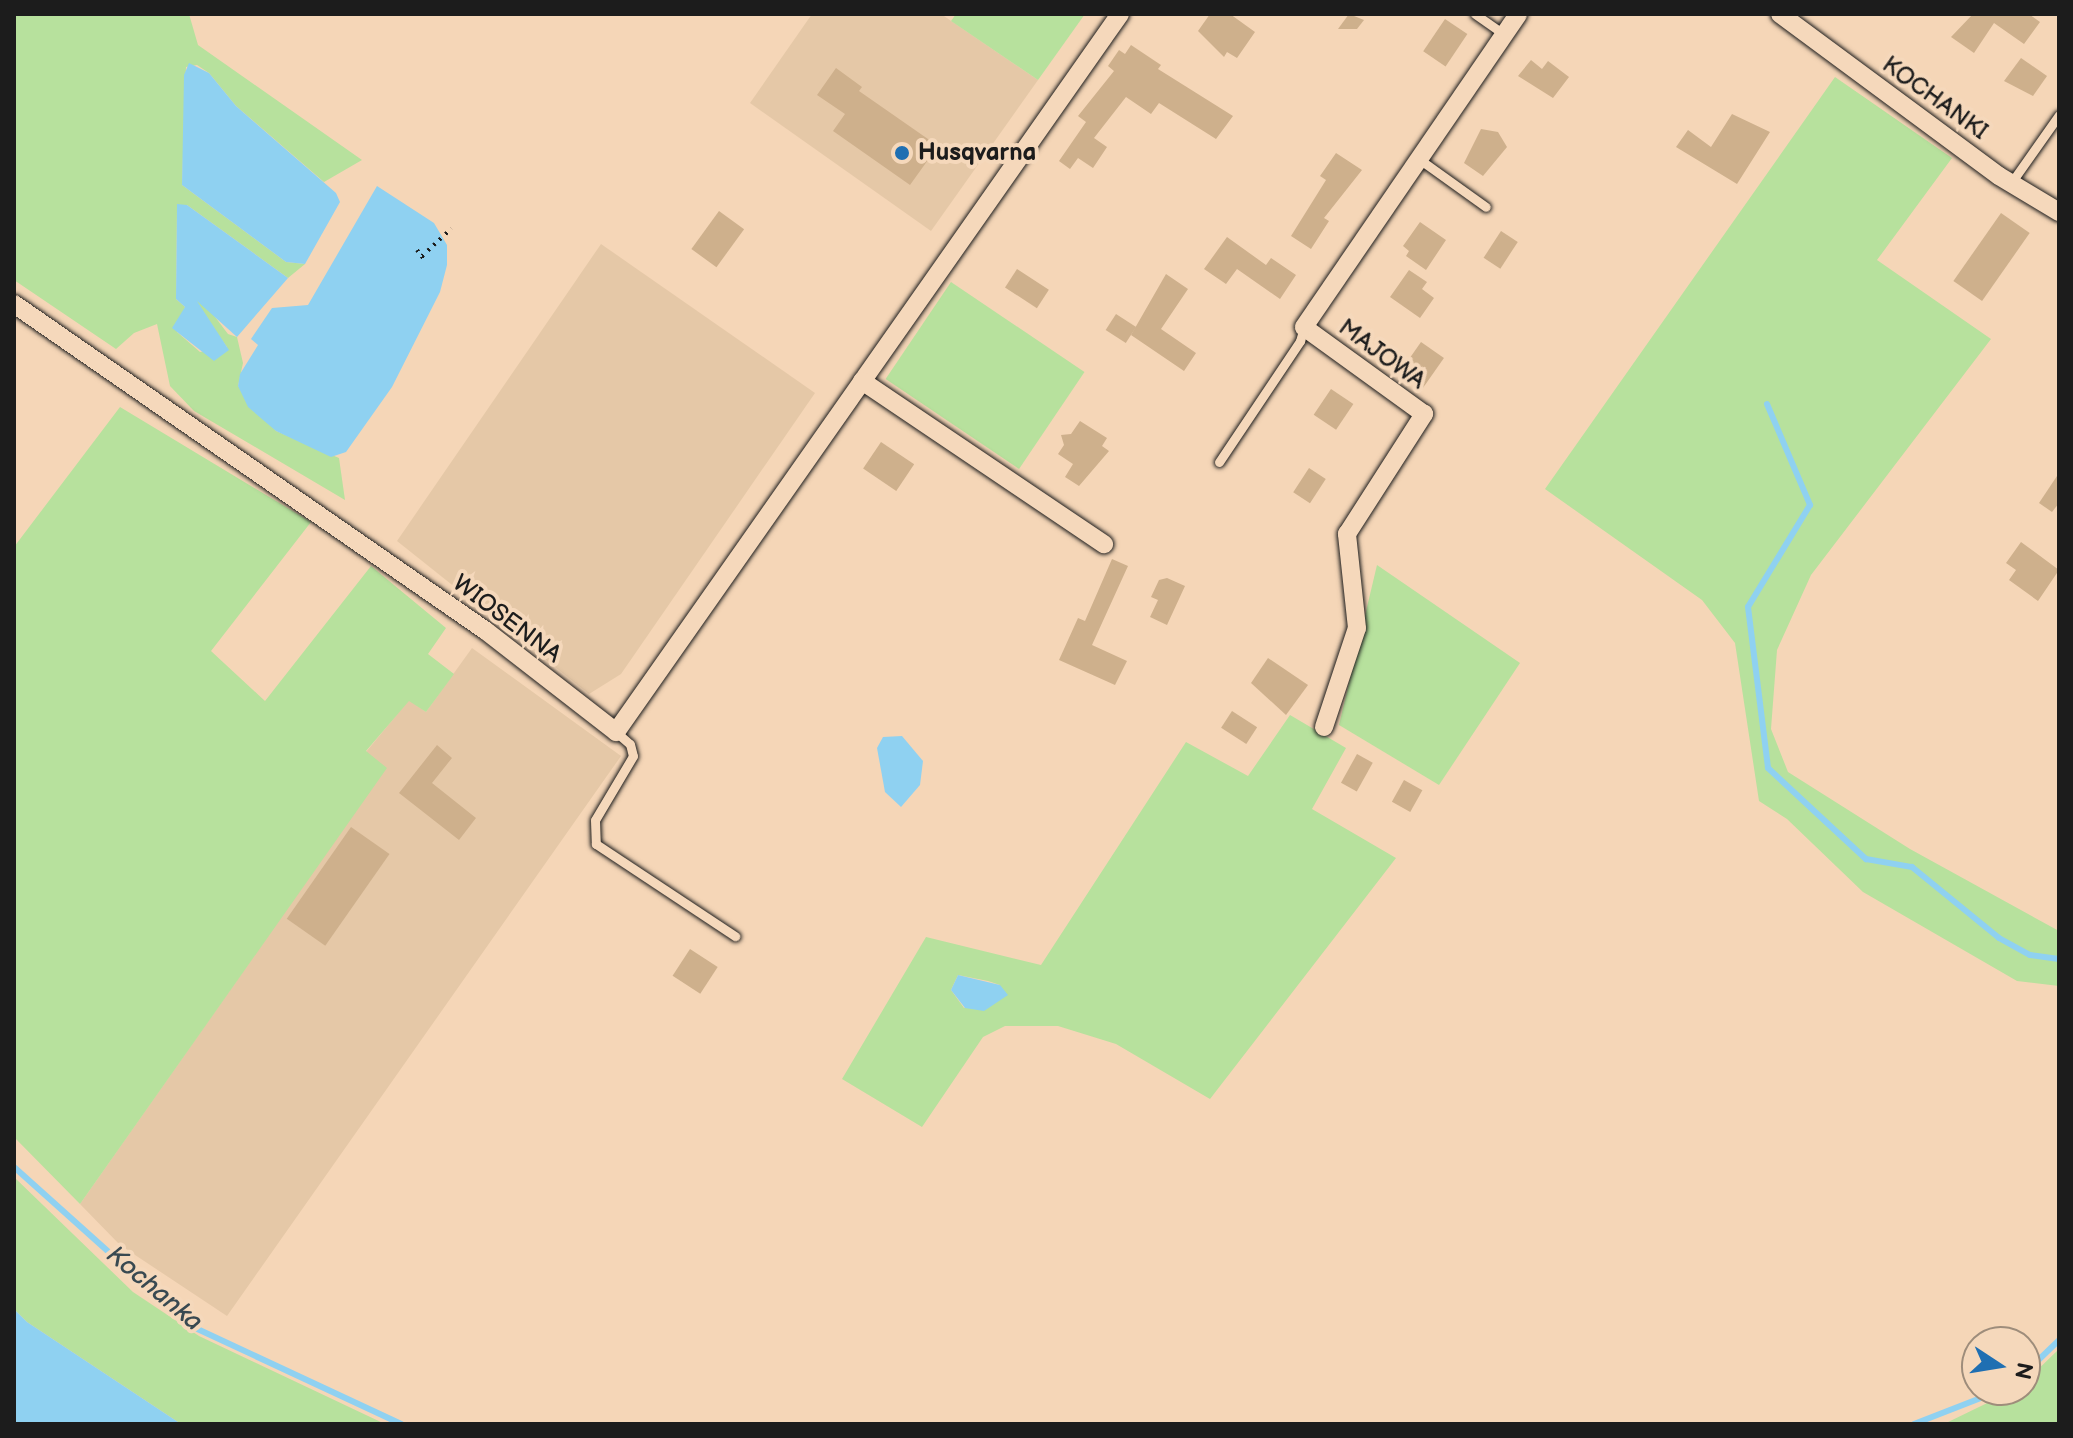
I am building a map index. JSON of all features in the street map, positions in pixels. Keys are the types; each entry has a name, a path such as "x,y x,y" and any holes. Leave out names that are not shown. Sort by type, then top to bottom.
{"street":[{"path":"616,732 1120,14"},
{"name":"MAJOWA","path":"1324,727 1357,628 1347,534 1424,414 1304,327 1518,14"},
{"name":"KOCHANKI","path":"1784,15 2011,183 2059,212"},
{"name":"WIOSENNA","path":"14,304 486,631 616,732"},
{"path":"862,381 1104,544"}],"lane":[{"path":"1475,14 1504,34"},
{"path":"2011,183 2059,115"},
{"path":"1419,159 1486,207"},
{"path":"1219,462 1300,341 1304,327"},
{"path":"616,732 630,744 633,756 595,820 596,844 735,936"}],"path":[{"path":"422,256 451,229"},
{"path":"417,250 426,262"}],"shaded area":[{"path":"812,14 941,14 1038,80 931,231 750,103"},
{"path":"601,244 815,393 621,674 589,694 397,541"},
{"path":"472,648 621,756 227,1316 120,1245 80,1204 386,768 366,752 409,700 426,712"}],"green space":[{"path":"14,14 189,14 198,45 362,160 324,182 236,106 209,73 197,65 186,67 182,185 286,262 305,264 288,278 187,205 177,210 176,299 185,307 177,332 200,352 227,347 196,304 197,300 206,305 228,334 237,337 243,363 238,386 276,431 339,458 345,500 194,411 170,386 157,324 134,333 116,349 14,280"},
{"path":"956,14 1085,14 1038,80 951,21"},
{"path":"1835,77 1952,158 1877,260 1991,339 1811,575 1777,650 1771,729 1788,772 1910,849 2059,931 2059,986 2017,981 1863,892 1787,819 1759,801 1735,643 1702,600 1545,489"},
{"path":"951,282 1084,372 1019,469 886,379"},
{"path":"120,407 311,522 211,651 265,701 371,566 446,628 428,654 454,674 426,712 409,701 366,751 387,768 80,1204 14,1137 14,547"},
{"path":"1377,565 1520,663 1439,785 1339,725"},
{"path":"1290,715 1346,748 1312,809 1396,858 1210,1099 1116,1044 1058,1026 1005,1026 983,1037 922,1127 842,1079 926,937 1041,965 1186,742 1248,776","holes":["958,975 1000,985 964,1008 951,990"]},
{"path":"14,1177 133,1292 199,1336 385,1424 181,1424 27,1322 14,1309"},
{"path":"2059,1349 2059,1424 1944,1424 1981,1406 2041,1406 2041,1366"}],"water":[{"path":"189,63 209,73 236,106 336,193 340,202 305,264 286,262 182,185 184,75"},
{"path":"377,186 434,223 447,245 447,265 440,292 392,387 346,452 331,457 276,431 248,407 238,386 240,374 258,345 251,339 272,308 308,305"},
{"path":"177,204 187,205 288,278 237,337 197,301 229,350 214,361 172,328 185,307 176,299"},
{"path":"902,736 923,761 920,785 901,807 885,792 877,748 883,737"},
{"path":"958,975 1000,985 1008,995 984,1011 965,1008 951,990"},
{"path":"14,1309 27,1322 181,1424 14,1424"}],"building":[{"path":"1210,14 1230,14 1255,32 1237,58 1227,52 1224,57 1198,31"},
{"path":"1349,14 1364,20 1357,29 1338,29"},
{"path":"1973,14 2029,14 2040,22 2024,44 1994,23 1974,53 1951,37"},
{"path":"1445,19 1467,34 1446,66 1423,51"},
{"path":"1131,45 1161,65 1158,69 1233,116 1216,139 1159,103 1151,114 1126,97 1094,138 1107,147 1093,168 1078,158 1070,169 1059,161 1086,122 1078,116 1114,71 1108,66 1119,50 1125,54"},
{"path":"2021,58 2047,76 2033,96 2004,81"},
{"path":"1531,60 1542,69 1548,61 1569,77 1553,98 1518,76"},
{"path":"836,68 862,87 859,91 938,146 910,185 833,131 845,114 817,95"},
{"path":"1732,114 1770,132 1737,184 1676,147 1688,130 1711,147"},
{"path":"1481,129 1498,132 1507,147 1483,176 1464,163"},
{"path":"1336,153 1362,170 1324,218 1329,221 1311,249 1291,236 1326,180 1320,176"},
{"path":"719,211 744,229 716,267 691,249"},
{"path":"2001,213 2030,233 1982,301 1953,281"},
{"path":"1420,222 1446,240 1426,270 1406,256 1409,251 1403,246"},
{"path":"1501,231 1518,242 1500,269 1484,258"},
{"path":"1227,237 1266,265 1271,258 1296,275 1280,299 1237,269 1226,284 1204,269"},
{"path":"1017,269 1049,290 1037,308 1005,287"},
{"path":"1409,270 1427,282 1422,289 1434,298 1420,318 1390,297"},
{"path":"1166,274 1188,289 1161,329 1196,353 1184,371 1131,335"},
{"path":"1116,314 1136,327 1126,343 1106,330"},
{"path":"1421,342 1444,358 1423,388 1400,371"},
{"path":"1331,389 1353,404 1336,430 1314,415"},
{"path":"1080,421 1107,438 1102,446 1109,451 1079,486 1065,477 1073,464 1058,454 1064,445 1061,435 1071,434"},
{"path":"881,442 914,464 896,491 863,469"},
{"path":"1309,468 1326,479 1310,503 1293,492"},
{"path":"2059,473 2059,503 2052,512 2039,503"},
{"path":"2021,542 2059,570 2038,601 2009,580 2016,570 2006,563"},
{"path":"1112,559 1128,566 1092,645 1127,661 1115,685 1059,660 1078,618 1085,621"},
{"path":"1167,578 1185,586 1167,625 1150,617 1158,600 1151,597 1159,580"},
{"path":"1268,658 1308,685 1286,715 1251,683"},
{"path":"1232,711 1257,727 1246,744 1221,728"},
{"path":"437,745 452,758 432,783 476,818 459,840 399,793"},
{"path":"1357,754 1373,763 1357,792 1341,783"},
{"path":"1404,780 1422,790 1410,812 1392,802"},
{"path":"351,827 390,854 325,946 287,919"},
{"path":"690,949 718,967 700,994 673,976"}],"waterway":[{"path":"1767,404 1810,505 1748,607 1768,768 1866,859 1912,867 1999,938 2030,955 2059,959"},
{"name":"Kochanka","path":"14,1167 191,1326 401,1424"},
{"name":"Kochanka","path":"2041,1357 2059,1340"},
{"name":"Kochanka","path":"1914,1424 1961,1406"}],"place":[{"name":"Husqvarna","path":"902,153"}]}
